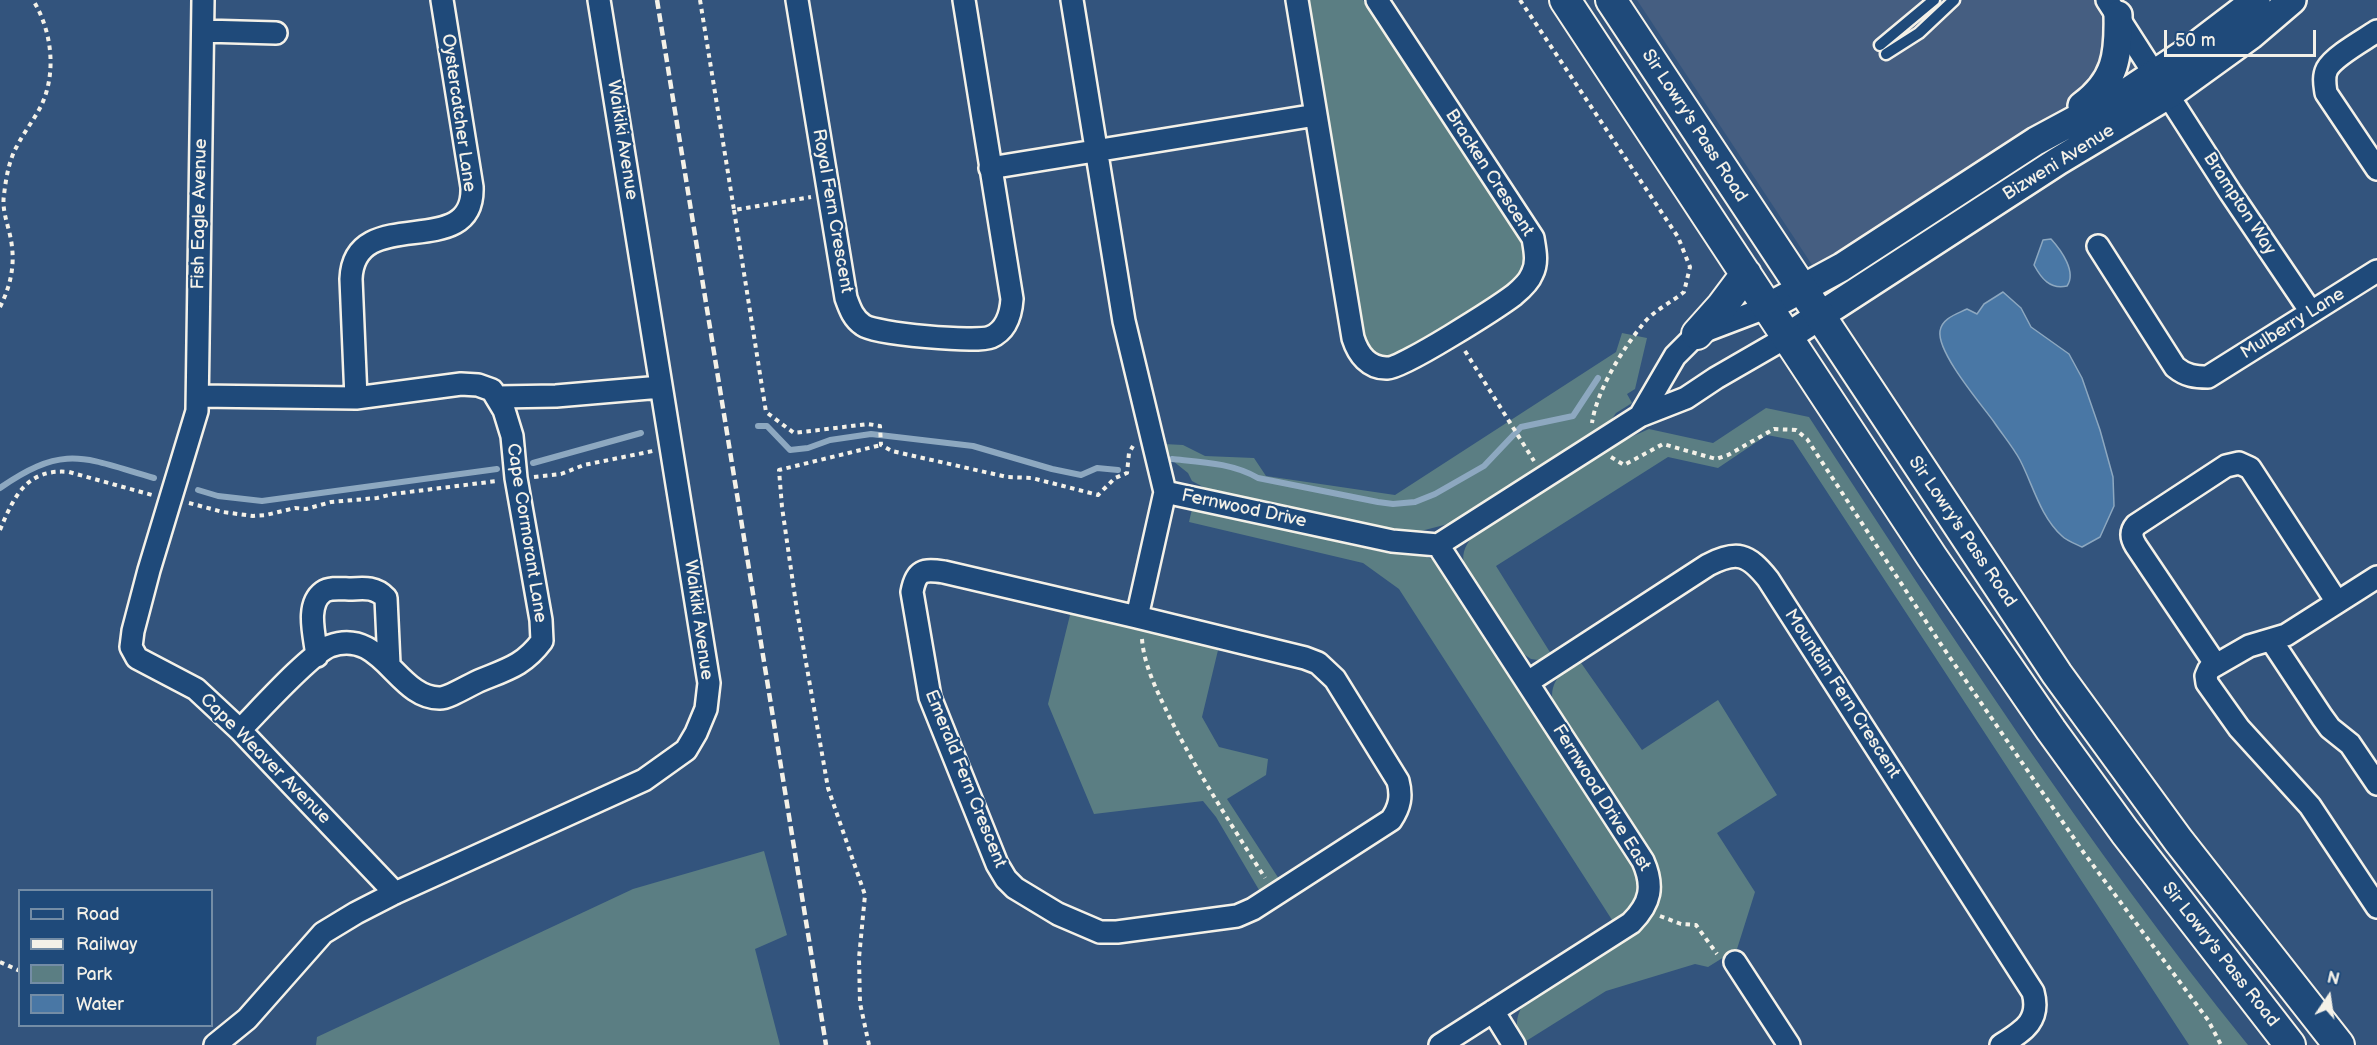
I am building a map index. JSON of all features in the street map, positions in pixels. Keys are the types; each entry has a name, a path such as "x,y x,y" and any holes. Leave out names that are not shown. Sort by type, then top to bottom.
{"main road":[{"name":"Sir Lowry's Pass Road","path":"1565,0 1932,557 2051,730 2125,832 2290,1045"},
{"name":"Sir Lowry's Pass Road","path":"1611,0 2057,674 2178,840 2339,1045"},
{"path":"1697,334 1746,274"}],"street":[{"name":"Fish Eagle Avenue","path":"198,396 203,0"},
{"name":"Oystercatcher Lane","path":"356,398 351,270 358,254 364,247 380,238 450,226 462,218 471,204 472,187 442,0"},
{"name":"Waikiki Avenue","path":"215,1045 248,1019 323,933 395,893 644,780 686,750 706,709 709,683 599,0"},
{"name":"Royal Fern Crescent","path":"797,0 846,298 856,320 865,327 885,332 971,339 989,338 1005,326 1011,314 1012,299 964,0"},
{"name":"Fernwood Drive","path":"1072,0 1124,321 1165,492 1392,541 1438,545"},
{"name":"Bracken Crescent","path":"1297,0 1353,338 1357,351 1372,365 1387,368 1399,366 1514,295 1532,274 1536,252 1533,238 1377,0"},
{"name":"Bizweni Avenue","path":"1787,337 2058,161 2161,85 2256,0"},
{"name":"Bizweni Avenue","path":"1768,307 1802,291 1842,267 2036,141 2127,92 2161,85 2251,35 2292,0"},
{"path":"2036,141 2096,96 2106,85 2112,72 2117,49 2113,8"},
{"name":"Brampton Way","path":"2113,8 2161,85 2311,312"},
{"path":"203,31 276,33"},
{"path":"2377,31 2331,64 2325,74 2326,93 2377,169"},
{"path":"990,168 1316,115"},
{"name":"Mulberry Lane","path":"2098,246 2175,367 2184,374 2192,376 2208,377 2311,312 2375,276"},
{"path":"1640,416 1675,356 1697,334 1768,307"},
{"path":"1438,545 1640,416 1686,398 1787,337"},
{"path":"198,396 356,398 461,384 478,385 492,390 498,397 556,396 661,387"},
{"name":"Cape Weaver Avenue","path":"198,396 197,411 149,570 131,647 137,658 196,689 240,730 395,893"},
{"name":"Cape Cormorant Lane","path":"240,730 330,646 351,643 370,649 389,664 411,687 427,697 442,699 517,664 530,656 542,641 541,620 516,478 512,436 498,397"},
{"path":"2213,667 2131,535 2136,525 2226,466 2239,463 2250,468 2337,602"},
{"path":"1137,617 1165,492"},
{"name":"Fernwood Drive East","path":"1438,545 1643,861 1651,878 1646,903"},
{"name":"Mountain Fern Crescent","path":"1528,682 1708,565 1732,555 1755,562 2033,992 2036,1003 2031,1022 2023,1031 2001,1045"},
{"name":"Emerald Fern Crescent","path":"930,570 944,572 1137,617 1318,663 1335,679 1398,781 1400,801 1397,812 1391,820 1276,894 1237,916 1118,932 1100,932 1058,914 1015,888 997,864 930,697 912,592 917,576 930,570"},
{"path":"2377,577 2286,635 2249,646 2213,667 2206,676 2207,683 2229,717 2310,806 2377,907"},
{"path":"317,656 312,612 316,600 331,589 373,588 386,598 389,664"},
{"path":"2271,640 2330,728 2350,744 2377,784"},
{"path":"1440,1045 1631,923 1646,903"},
{"path":"1735,962 1789,1045"},
{"path":"1493,1011 1514,1045"}],"lane":[{"path":"1880,45 1934,0"},
{"path":"1886,54 1919,33 1954,0"}],"path":[{"path":"0,307 12,277 14,256 4,210 6,179 17,145 42,105 50,76 49,39 33,0"},
{"path":"700,0 766,412 794,433 868,424 880,426 881,445"},
{"path":"1520,0 1678,237 1690,267 1684,292 1644,322 1615,366 1595,404 1591,426 1606,454 1624,465 1664,444 1716,459 1728,455 1774,429 1796,430 1807,439 1940,643 2084,853 2208,1020 2221,1045"},
{"path":"734,210 829,195"},
{"path":"1454,333 1516,435 1545,477"},
{"path":"869,1045 860,1003 859,958 865,895 828,788 795,599 779,470 881,445 892,450 1007,477 1032,478 1098,495 1115,478 1127,473 1129,453 1138,437 1153,436"},
{"path":"0,530 16,494 33,479 57,471 69,472 223,512 253,516 295,508 318,507 331,502 561,474 584,465 671,448"},
{"path":"1137,617 1150,675 1164,705 1207,787 1276,894"},
{"path":"1646,903 1656,915 1681,924 1696,925 1725,966 1735,962"},
{"path":"0,962 18,969"}],"shaded area":[{"path":"1637,0 2106,0 2153,74 1830,292"}],"green space":[{"path":"1305,0 1363,0 1525,248 1523,267 1513,284 1405,355 1398,357 1382,357 1363,345"},
{"path":"1622,333 1647,338 1635,389 1627,394 1632,403 1616,413 1609,423 1465,516 1448,524 1417,532 1391,532 1207,489 1192,481 1188,473 1173,461 1164,444 1183,445 1205,456 1254,458 1266,476 1395,495 1616,352"},
{"path":"1766,408 1809,417 2020,737 2131,893 2248,1045 2189,1045 1793,440 1767,435 1718,468 1668,457 1496,566 1553,657 1531,659 1516,649 1465,568 1464,552 1472,537 1622,441 1649,429 1713,443"},
{"path":"1192,509 1391,554 1420,554 1434,560 1636,872 1639,889 1636,902 1632,907 1614,923 1399,589 1363,563 1189,522"},
{"path":"1071,611 1219,646 1202,717 1219,747 1268,759 1266,775 1227,799 1281,882 1262,895 1216,817 1203,801 1094,814 1048,704"},
{"path":"1579,660 1642,750 1718,700 1777,795 1717,833 1755,892 1737,949 1708,967 1695,964 1606,991 1523,1043 1517,1024 1523,1005 1644,926 1659,897 1654,866 1554,707 1552,691 1557,679"},
{"path":"764,851 787,935 755,949 780,1045 316,1045 317,1037 633,889"}],"water":[{"path":"2051,239 2069,268 2070,280 2067,286 2051,285 2034,265 2043,240"},
{"path":"2003,292 2021,308 2031,327 2069,354 2082,378 2100,430 2113,477 2114,506 2100,537 2082,547 2064,538 2054,528 2017,455 1952,365 1941,340 1941,327 1947,320 1967,309 1977,314 1984,304"}],"waterway":[{"path":"1172,459 1227,466 1258,478 1378,502 1393,504 1415,502 1435,494 1484,466 1521,427 1573,416 1598,378"},
{"path":"758,426 767,426 790,450 808,448 830,440 871,434 973,446 1081,475 1097,468 1118,470"},
{"path":"533,463 641,433"},
{"path":"0,488 22,474 59,460 92,461 154,478"},
{"path":"198,490 218,496 262,501 497,469"}],"railway":[{"path":"657,0 826,1045"}]}
